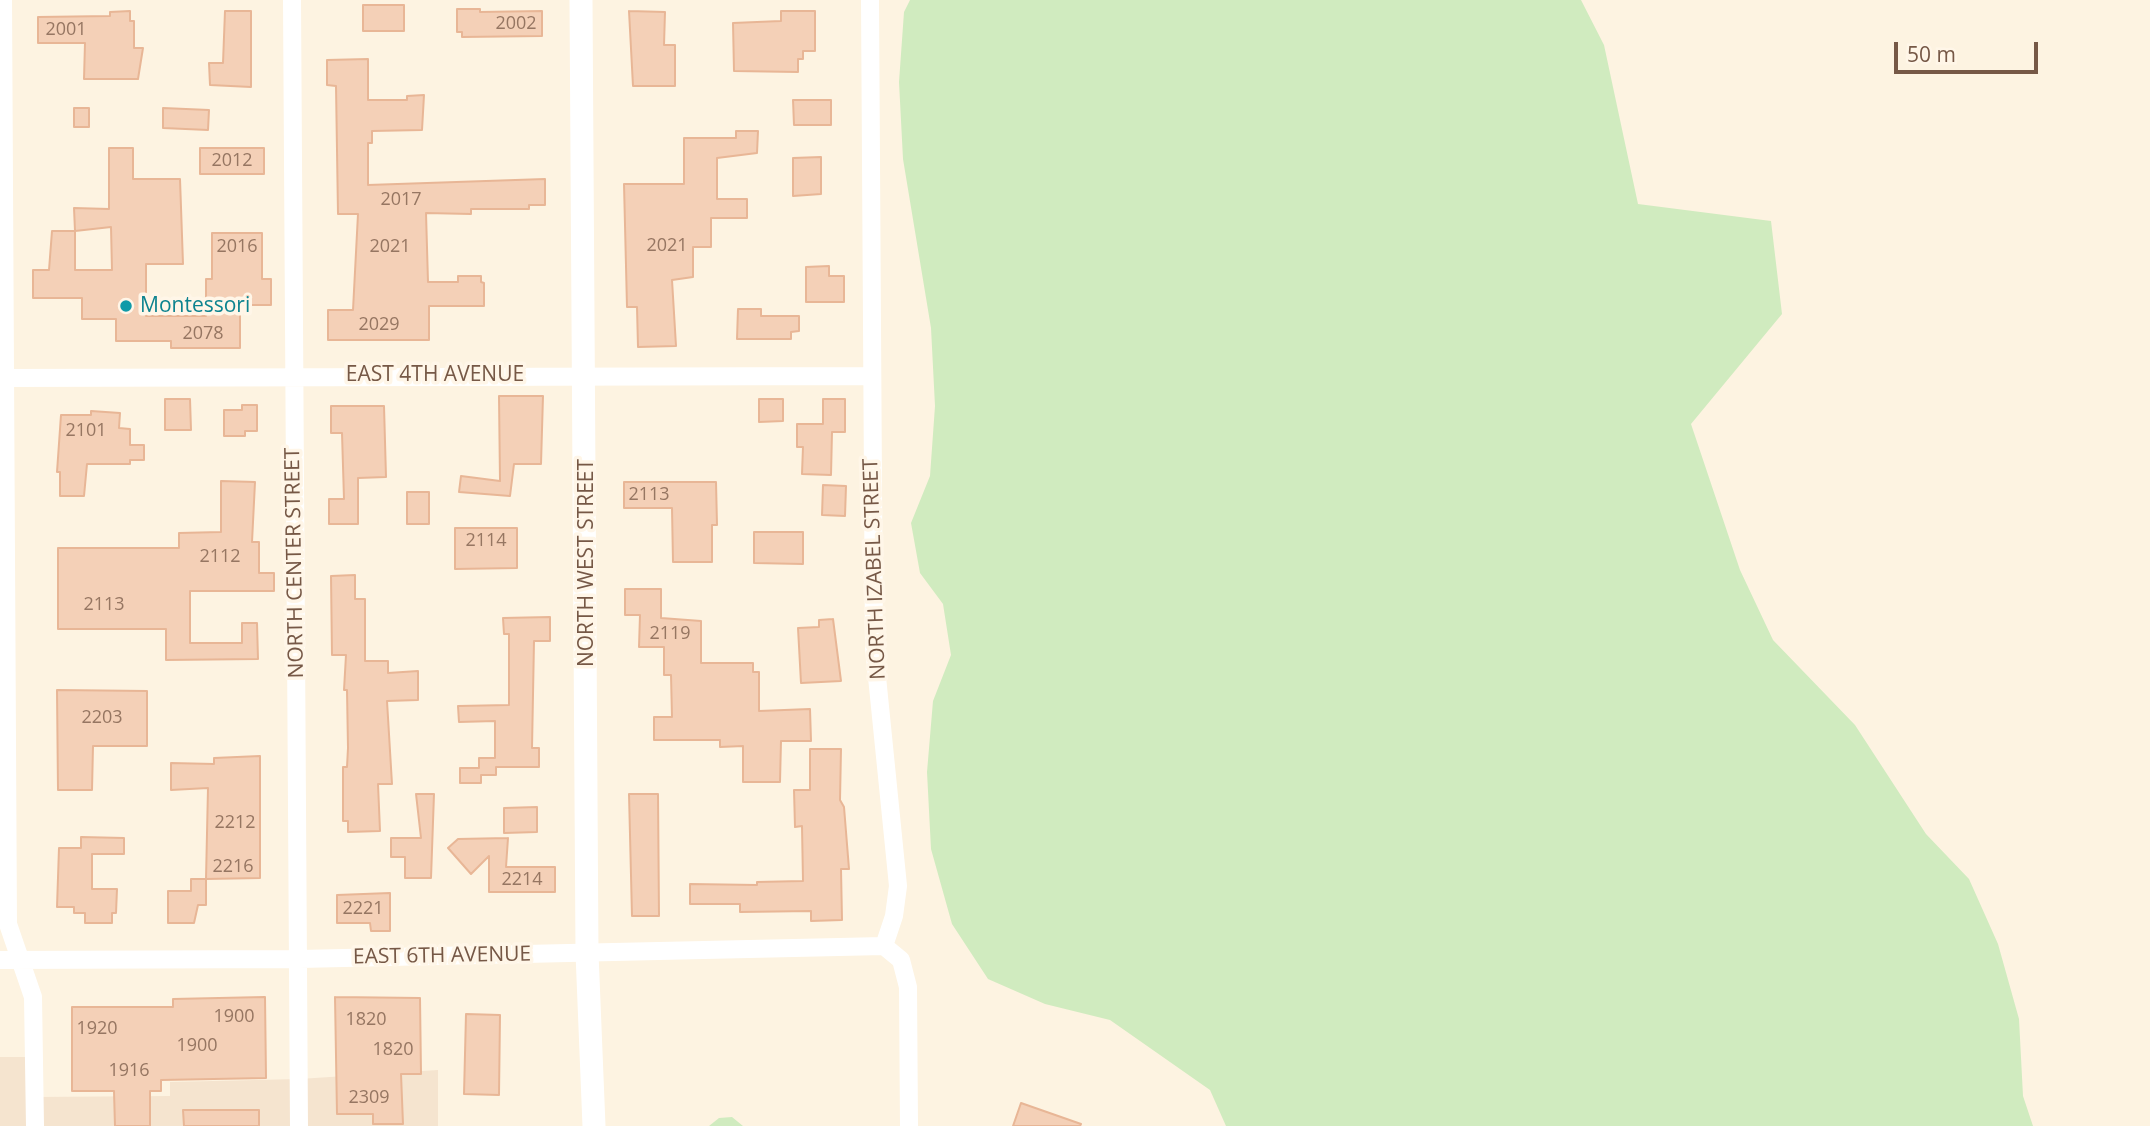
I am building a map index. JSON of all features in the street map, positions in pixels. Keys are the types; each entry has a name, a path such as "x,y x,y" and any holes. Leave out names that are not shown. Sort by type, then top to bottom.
{"street":[{"path":"3,0 8,925 33,997 35,1126"},
{"name":"NORTH CENTER STREET","path":"292,0 299,1126"},
{"name":"NORTH WEST STREET","path":"582,0 587,953 594,1126"},
{"name":"NORTH IZABEL STREET","path":"870,0 870,376 874,647 898,886 894,916 884,946"},
{"name":"EAST 4TH AVENUE","path":"3,378 293,374 870,376"},
{"path":"884,946 901,960 908,987 909,1126"},
{"name":"EAST 6TH AVENUE","path":"0,960 299,959 884,946"}],"shaded area":[{"path":"0,1057 33,1057 35,1097 170,1096 170,1082 299,1079 438,1070 438,1126 0,1126"}],"green space":[{"path":"910,0 1581,0 1604,45 1638,204 1771,221 1782,314 1691,424 1740,570 1773,640 1855,725 1926,834 1969,879 1998,944 2019,1019 2023,1096 2033,1126 1226,1126 1210,1090 1110,1020 1045,1004 988,979 952,924 931,849 927,772 933,701 951,655 943,604 920,573 911,523 930,476 935,406 931,328 903,159 899,82 904,12"},
{"path":"732,1117 743,1126 709,1126 719,1118"}],"building":[{"path":"363,5 404,5 404,31 363,31"},
{"path":"457,9 480,9 480,12 542,11 542,36 462,37 462,32 457,32"},
{"path":"130,11 130,21 134,21 134,48 143,48 138,79 84,79 85,43 38,43 38,17 110,16 110,12"},
{"path":"225,11 251,11 251,87 210,85 209,63 223,63"},
{"path":"629,11 665,12 664,45 675,45 675,86 633,86"},
{"path":"781,11 815,11 815,51 803,51 803,59 798,59 798,72 734,71 733,23 781,21"},
{"path":"368,59 368,100 407,100 407,96 424,95 422,130 372,131 372,143 368,143 368,185 545,179 545,205 529,205 529,209 471,209 471,214 426,213 428,282 458,282 458,276 481,276 481,282 484,283 484,306 429,306 429,340 328,340 328,310 353,310 358,214 338,214 336,86 327,85 327,60"},
{"path":"793,100 831,100 831,125 794,125"},
{"path":"74,108 89,108 89,127 74,127"},
{"path":"163,108 209,110 208,130 163,128"},
{"path":"736,131 758,131 757,153 717,158 717,199 747,199 747,218 711,218 711,247 693,247 693,277 672,280 676,346 638,347 637,307 627,307 624,184 684,184 684,138 736,138"},
{"path":"109,148 133,148 133,179 180,179 183,264 146,264 146,316 206,316 206,279 212,279 212,233 262,233 262,279 271,279 271,305 240,305 240,348 171,348 171,341 116,341 116,319 82,319 82,298 33,298 33,270 49,270 52,231 75,231 74,208 109,209","holes":["111,227 112,270 75,270 75,231"]},
{"path":"200,148 264,148 264,174 200,174"},
{"path":"821,157 821,194 793,196 793,158"},
{"path":"829,266 829,276 844,276 844,302 806,302 806,267"},
{"path":"738,309 761,309 761,316 799,316 799,331 791,332 791,339 737,339"},
{"path":"499,396 543,396 541,464 514,464 510,496 459,492 461,476 500,481"},
{"path":"165,399 190,399 191,430 165,430"},
{"path":"759,399 783,399 783,421 759,422"},
{"path":"823,399 845,399 845,432 832,432 831,475 802,474 803,447 797,447 797,424 823,424"},
{"path":"242,405 257,405 257,431 245,431 245,436 224,436 224,410 242,410"},
{"path":"331,406 384,406 386,477 358,478 358,524 329,524 329,499 344,499 342,433 331,433"},
{"path":"91,411 120,413 119,428 130,429 130,445 144,445 144,460 130,460 130,464 87,464 84,496 60,496 60,472 57,472 61,415 91,415"},
{"path":"221,481 255,482 252,542 259,542 259,573 274,573 274,591 190,591 190,643 242,643 242,623 257,623 258,659 166,660 166,629 58,629 58,548 179,548 179,533 221,532"},
{"path":"624,482 716,482 717,525 712,525 712,562 673,562 672,508 624,508"},
{"path":"823,485 846,486 845,516 822,515"},
{"path":"407,492 429,492 429,524 407,524"},
{"path":"455,528 517,528 517,568 455,569"},
{"path":"754,532 803,532 803,564 754,563"},
{"path":"355,575 355,599 365,599 365,661 388,661 388,673 418,671 418,700 387,701 392,784 378,784 380,831 348,832 348,821 343,821 343,767 347,767 348,748 347,690 344,690 346,655 332,655 331,576"},
{"path":"625,589 661,589 661,618 701,621 701,663 753,663 753,672 759,672 759,711 810,709 811,741 781,741 780,782 743,782 743,746 720,747 720,740 654,740 654,717 672,717 671,675 664,675 664,647 639,647 640,615 625,615"},
{"path":"550,617 550,641 534,641 532,748 539,748 539,767 496,767 496,775 481,775 481,783 460,783 460,768 479,768 479,758 495,758 495,721 459,722 458,706 509,705 509,634 504,634 503,618"},
{"path":"833,619 841,681 801,683 798,628 819,627 819,620"},
{"path":"57,690 147,691 147,746 93,746 92,790 58,790"},
{"path":"810,749 841,749 840,800 844,807 849,869 841,869 842,920 811,921 811,911 740,912 740,904 690,904 690,884 757,885 757,882 803,881 802,826 795,827 794,790 810,790"},
{"path":"260,756 260,878 206,879 208,788 171,790 171,763 214,764 214,758"},
{"path":"416,794 434,794 431,878 405,878 405,857 391,857 391,838 421,838"},
{"path":"629,794 658,794 659,916 632,916"},
{"path":"537,807 537,832 504,833 504,808"},
{"path":"81,837 124,838 124,854 92,854 92,889 117,889 116,913 112,913 112,923 85,923 85,913 74,913 74,907 57,907 59,848 81,848"},
{"path":"508,838 506,867 555,867 555,892 489,892 489,856 471,874 448,848 458,839"},
{"path":"191,879 206,879 206,905 198,905 194,923 168,923 168,891 191,891"},
{"path":"390,893 390,931 371,931 370,923 337,923 337,895"},
{"path":"265,997 266,1078 161,1080 161,1091 150,1091 150,1126 115,1126 114,1091 72,1091 72,1007 173,1007 173,999"},
{"path":"335,997 420,998 421,1074 401,1074 403,1124 373,1124 373,1114 337,1114"},
{"path":"466,1014 500,1015 499,1095 464,1094"},
{"path":"1021,1103 1081,1124 1013,1126"},
{"path":"183,1110 259,1110 259,1126 184,1126"}],"place":[{"name":"Montessori","path":"126,306"}]}
